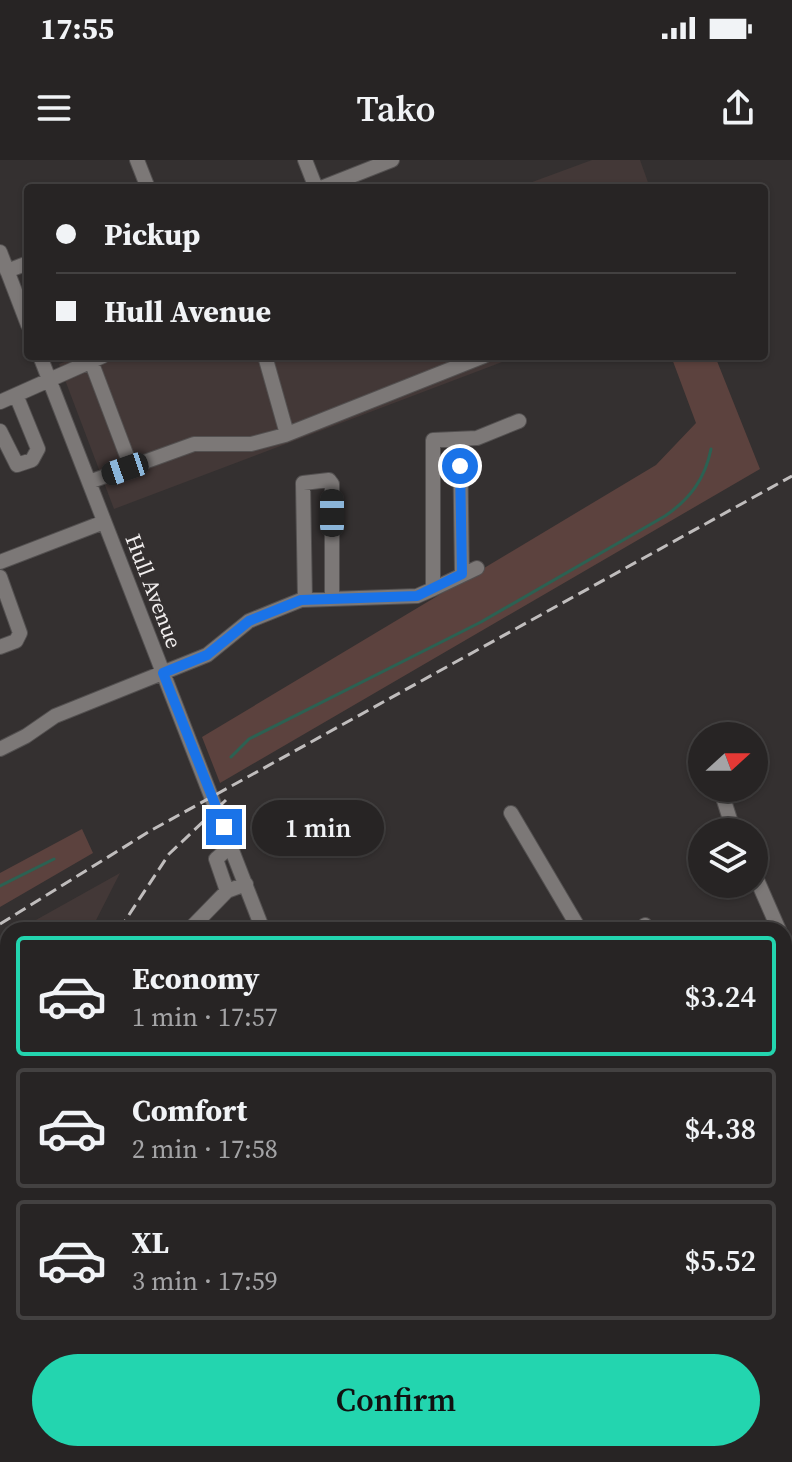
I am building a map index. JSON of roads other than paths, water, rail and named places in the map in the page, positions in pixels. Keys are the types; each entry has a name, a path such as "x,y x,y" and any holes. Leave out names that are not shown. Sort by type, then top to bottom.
{"street":[{"path":"137,160 146,184"},
{"path":"305,160 317,184"},
{"path":"329,184 392,160"},
{"path":"0,252 24,315"},
{"path":"7,271 24,265"},
{"name":"Hull Avenue","path":"42,360 260,922"},
{"path":"0,402 95,360"},
{"path":"97,360 131,467"},
{"path":"266,360 287,434"},
{"path":"89,482 194,444 251,444 287,434 474,360"},
{"path":"0,432 17,465 32,460 38,449 16,395"},
{"path":"433,589 433,440 477,438 519,421"},
{"path":"460,439 462,574"},
{"path":"305,600 303,483 307,480 329,480 332,484 332,599"},
{"path":"0,562 104,522"},
{"path":"0,749 55,716 207,655 249,621 305,600 417,596 477,568"},
{"path":"0,577 20,633 16,641 0,647"},
{"path":"511,813 575,922"},
{"path":"227,891 216,859 231,846"},
{"path":"197,922 227,891 246,884"},
{"path":"765,898 775,922"}],"waterway":[{"path":"231,757 249,739 481,622 665,516 682,503 695,487 705,470 711,449"},
{"path":"0,886 54,859"}],"railway":[{"path":"3,922 150,831 792,476"},
{"path":"124,922 169,854 226,800"}]}
